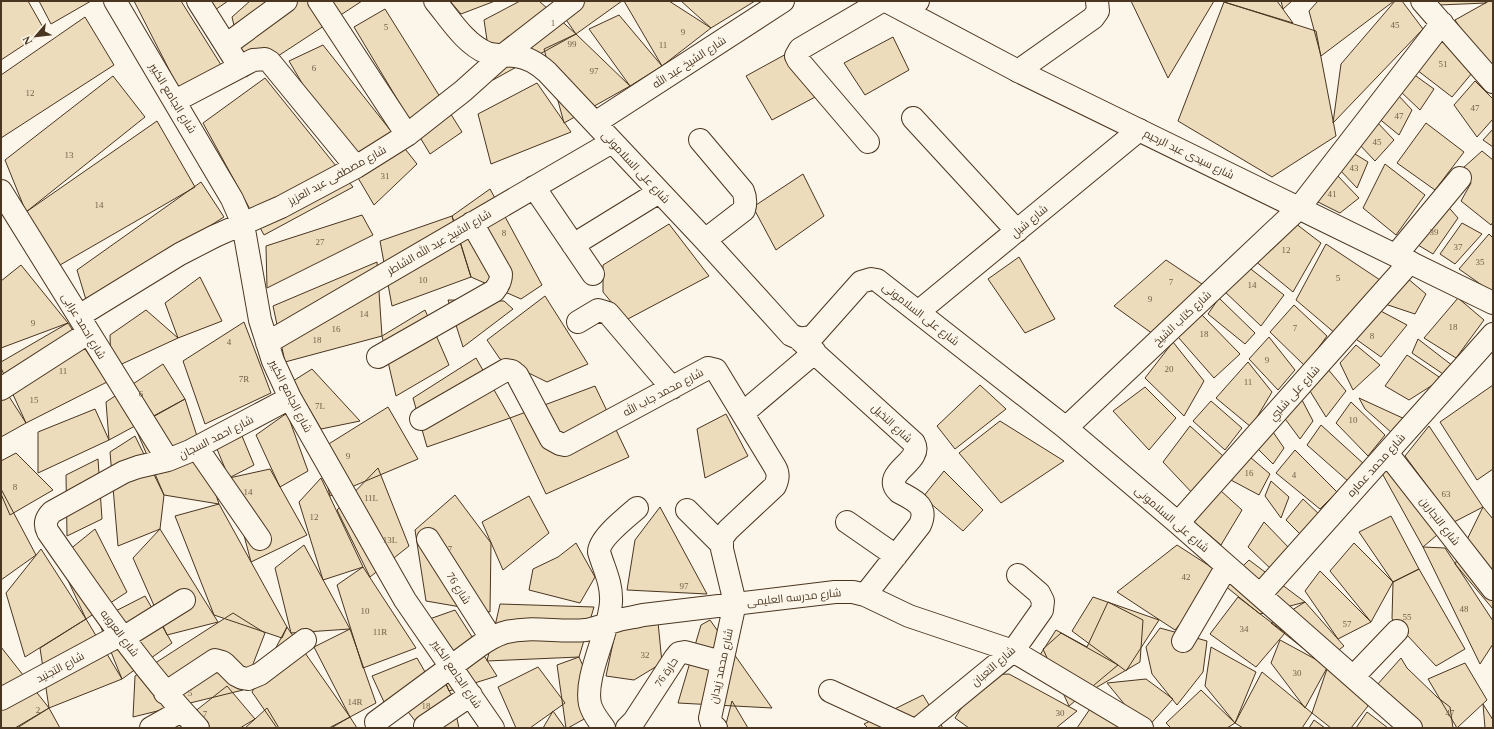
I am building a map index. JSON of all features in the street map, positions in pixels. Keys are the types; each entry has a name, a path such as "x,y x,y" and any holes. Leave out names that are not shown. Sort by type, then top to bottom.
{"street":[{"name":"شارع الجامع الكبير","path":"115,1 232,199 243,224 260,320 273,361 290,398 405,600 494,728"},
{"path":"198,1 239,66"},
{"path":"226,45 286,1"},
{"path":"319,1 407,135"},
{"name":"شارع على السلامونى","path":"435,1 467,39 477,48 502,56 526,58 538,64 705,240 791,335 798,338 813,336 857,285 866,280 877,280 1066,428 1178,523 1411,728"},
{"name":"شارع مصطفى عبد العزيز","path":"1,388 83,324 180,254 281,207 356,167 407,135 463,90 502,56 573,1"},
{"name":"شارع الشيخ عبد الله","path":"595,123 784,1"},
{"path":"868,142 796,56 800,49 882,1"},
{"path":"1018,71 1093,18 1098,10 1097,1"},
{"path":"1422,1 1493,82"},
{"name":"شارع سيدى عبد الرحيم","path":"903,4 1018,71 1493,303"},
{"name":"شارع كتاب الشيخ","path":"1066,428 1298,208 1442,23"},
{"path":"175,101 239,66 259,59 265,59 270,62 356,167"},
{"path":"913,118 1017,231"},
{"name":"شارع شبل","path":"918,312 1139,130"},
{"path":"700,140 743,191 746,204 744,210 705,240"},
{"name":"شارع الشيخ عبد الله الشاطر","path":"267,343 612,142"},
{"name":"شارع على شلبي","path":"1178,523 1403,259 1460,178"},
{"path":"534,187 594,274"},
{"name":"شارع احمد عرابى","path":"1,191 168,460"},
{"path":"574,245 659,192"},
{"path":"378,357 494,291 499,286 501,274 472,223"},
{"path":"578,322 598,310 608,313 672,388"},
{"name":"شارع النخيل","path":"798,338 916,446 915,454 896,476 894,486 899,492 919,504 923,515 922,520 920,525 865,595"},
{"name":"شارع محمد عماره","path":"1260,595 1387,453 1489,347"},
{"path":"743,413 815,352"},
{"name":"شارع محمد جاب الله","path":"421,418 506,370 512,370 517,375 551,439 565,445 708,368 712,368 716,370 778,471 775,486 724,534 721,544"},
{"name":"شارع احمد السجان","path":"48,532 45,524 46,519 52,512 124,472 168,460 197,448 290,398"},
{"path":"197,448 260,539"},
{"name":"شارع النجارين","path":"1387,453 1493,589"},
{"path":"604,728 590,706 589,694 590,680 606,624 610,604 611,586 599,552 599,548 603,540 637,508"},
{"path":"687,510 721,544 735,603"},
{"path":"848,522 896,556"},
{"name":"شارع العروبه","path":"48,532 121,636 165,693 198,728"},
{"name":"شارع 76","path":"428,539 491,638"},
{"path":"1184,641 1227,566"},
{"name":"شارع التعبان","path":"919,728 1012,651 1042,610 1043,601 1039,593 1018,575"},
{"name":"شارع مدرسه العليمى","path":"376,722 451,666 491,638 503,633 517,630 574,631 601,627 606,624 643,615 835,592 853,592 865,595 909,616 1012,651 1142,728"},
{"name":"شارع التجنيد","path":"1,699 121,636 184,600"},
{"name":"شارع محمد زيدان","path":"716,728 712,724 710,718 735,603"},
{"path":"1353,677 1397,631"},
{"path":"165,693 215,660 222,662 236,675 242,678 254,677 305,640"},
{"name":"حارة 76","path":"627,728 634,721 679,653 685,652 722,662"},
{"path":"830,691 910,728"},
{"path":"425,726 471,695"},
{"path":"151,728 181,711"}],"building":[{"path":"1,1 28,1 45,31 1,60"},
{"path":"39,1 91,1 51,24"},
{"path":"134,1 181,1 223,68 180,91"},
{"path":"212,1 228,1 215,10"},
{"path":"250,1 362,1 246,77 232,17"},
{"path":"450,1 495,1 461,14"},
{"path":"520,1 539,1 576,34 493,80 484,20"},
{"path":"553,1 622,1 576,34"},
{"path":"624,1 669,1 711,28 662,66"},
{"path":"681,1 755,1 711,28"},
{"path":"1131,1 1214,1 1168,78"},
{"path":"1277,1 1293,23 1224,2"},
{"path":"1281,1 1292,1 1283,9"},
{"path":"1318,1 1394,1 1321,56 1309,11"},
{"path":"1395,1 1402,1 1423,29 1333,123 1341,64"},
{"path":"1435,1 1485,1 1486,3 1439,5"},
{"path":"1489,1 1493,1 1493,77 1455,20"},
{"path":"1224,2 1316,31 1336,136 1272,177 1178,121"},
{"path":"385,9 462,132 430,154 354,27"},
{"path":"619,15 662,66 630,86 589,29"},
{"path":"85,17 114,65 1,138 1,75"},
{"path":"576,34 630,86 564,123 544,49"},
{"path":"1442,36 1472,73 1452,97 1417,70"},
{"path":"893,37 909,70 865,95 844,63"},
{"path":"323,45 417,164 374,205 289,61"},
{"path":"788,53 819,95 772,120 746,76"},
{"path":"1409,71 1434,89 1420,110 1400,91"},
{"path":"113,76 145,117 26,212 5,160"},
{"path":"265,78 353,187 264,235 203,123"},
{"path":"1475,81 1493,99 1493,119 1477,137 1454,105"},
{"path":"537,83 571,132 491,164 478,114"},
{"path":"1397,94 1412,110 1399,135 1377,117"},
{"path":"1375,120 1394,140 1375,161 1358,143"},
{"path":"157,121 195,187 60,265 26,212"},
{"path":"1426,123 1464,152 1435,190 1397,163"},
{"path":"1493,129 1493,147 1483,140"},
{"path":"1482,151 1493,160 1493,222 1491,225 1461,201 1471,183 1463,168"},
{"path":"1355,154 1368,162 1357,188 1338,168"},
{"path":"1385,164 1425,195 1396,235 1363,208"},
{"path":"803,174 824,216 776,250 753,207"},
{"path":"1336,174 1359,198 1340,213 1314,200"},
{"path":"201,182 224,217 87,303 77,270"},
{"path":"490,189 542,285 521,299 471,277 452,216"},
{"path":"1444,202 1458,218 1433,254 1413,242"},
{"path":"362,215 373,235 267,288 266,246"},
{"path":"452,216 471,277 392,306 380,241"},
{"path":"1291,220 1321,243 1293,292 1254,260"},
{"path":"1462,223 1482,234 1455,264 1440,254"},
{"path":"669,224 709,276 626,320 603,292 603,265"},
{"path":"1489,234 1493,238 1493,293 1459,269"},
{"path":"1326,244 1383,282 1336,334 1296,300"},
{"path":"1019,257 1055,319 1025,333 988,279"},
{"path":"1166,260 1202,284 1153,334 1114,306"},
{"path":"377,262 382,336 285,362 273,306"},
{"path":"21,265 68,323 1,348 1,281"},
{"path":"1247,266 1284,295 1261,326 1223,290"},
{"path":"200,277 222,321 178,338 165,303"},
{"path":"1407,278 1426,294 1415,314 1385,304"},
{"path":"545,296 588,364 547,382 500,359 487,340"},
{"path":"1219,298 1255,333 1245,344 1208,314"},
{"path":"1458,298 1484,320 1456,358 1424,338"},
{"path":"448,300 504,301 513,309 463,347"},
{"path":"1294,305 1327,336 1305,366 1270,332"},
{"path":"1377,309 1407,325 1381,357 1353,337"},
{"path":"146,310 178,338 111,369 110,335"},
{"path":"425,310 449,365 396,396 382,336"},
{"path":"1201,314 1240,354 1214,378 1178,337"},
{"path":"244,322 271,393 205,424 183,361"},
{"path":"68,323 107,382 26,423 1,368 1,362"},
{"path":"1269,337 1295,370 1278,390 1249,359"},
{"path":"1418,339 1453,366 1446,376 1412,353"},
{"path":"1173,342 1204,381 1184,416 1145,378"},
{"path":"1356,345 1380,365 1353,390 1340,363"},
{"path":"1407,355 1442,379 1409,400 1385,386"},
{"path":"476,358 510,418 427,447 413,398"},
{"path":"1248,362 1272,392 1251,427 1216,398"},
{"path":"163,364 185,399 109,440 106,402"},
{"path":"1327,368 1346,391 1326,417 1310,391"},
{"path":"312,369 360,421 321,429 293,381"},
{"path":"1,384 26,423 1,437"},
{"path":"980,385 1006,409 955,449 937,426"},
{"path":"1493,385 1493,469 1477,480 1440,422"},
{"path":"595,386 629,457 546,494 510,418"},
{"path":"1145,387 1176,418 1149,450 1113,411"},
{"path":"1359,398 1407,420 1392,433 1365,409"},
{"path":"185,399 219,504 164,495 135,427"},
{"path":"1302,400 1313,421 1300,439 1283,416"},
{"path":"1211,401 1242,428 1225,450 1193,421"},
{"path":"1351,402 1385,435 1368,456 1336,423"},
{"path":"388,407 418,459 330,496 319,450"},
{"path":"95,409 109,440 38,473 38,432"},
{"path":"287,413 308,471 280,487 256,435"},
{"path":"726,414 748,456 705,478 697,429"},
{"path":"1000,421 1064,461 1001,503 959,453"},
{"path":"1321,425 1365,465 1349,482 1307,445"},
{"path":"1190,426 1223,456 1195,496 1163,462"},
{"path":"1429,426 1483,507 1454,522 1405,456"},
{"path":"1271,429 1284,448 1273,464 1255,446"},
{"path":"135,436 164,495 160,529 118,546 110,452"},
{"path":"242,436 254,465 229,478 217,449"},
{"path":"1295,450 1337,492 1320,509 1276,473"},
{"path":"16,453 53,490 10,515 1,494 1,461"},
{"path":"1250,457 1270,474 1259,495 1229,479"},
{"path":"98,459 102,519 67,536 66,475"},
{"path":"1388,462 1437,535 1423,547 1378,466"},
{"path":"378,468 409,546 370,577 337,510"},
{"path":"270,469 307,535 251,562 229,478"},
{"path":"944,471 983,510 963,531 923,497"},
{"path":"321,478 363,567 323,580 299,502"},
{"path":"1271,481 1289,497 1281,518 1265,496"},
{"path":"1,489 36,555 1,580"},
{"path":"1220,490 1242,510 1221,545 1193,521"},
{"path":"455,495 491,543 490,612 426,601 415,530"},
{"path":"529,496 549,533 503,570 482,522"},
{"path":"1303,499 1321,516 1301,535 1286,520"},
{"path":"219,504 287,627 282,638 214,615 175,516"},
{"path":"660,507 707,594 627,590 635,540"},
{"path":"1483,507 1493,519 1493,609 1455,564"},
{"path":"1391,516 1419,569 1393,582 1359,532"},
{"path":"1264,522 1291,550 1274,572 1248,547"},
{"path":"95,529 127,592 86,619 58,559"},
{"path":"160,529 218,622 167,635 133,558"},
{"path":"576,543 595,577 580,603 529,590 533,569 558,557"},
{"path":"1354,543 1393,582 1371,622 1330,571"},
{"path":"304,545 350,629 291,633 275,568"},
{"path":"1177,545 1222,574 1175,630 1117,592"},
{"path":"1423,547 1445,548 1493,621 1493,644 1480,664"},
{"path":"41,549 86,619 25,657 6,593"},
{"path":"1249,560 1305,602 1260,614 1224,585"},
{"path":"363,567 416,648 363,668 337,585"},
{"path":"1419,569 1465,649 1436,666 1392,619 1393,582"},
{"path":"1320,571 1371,622 1338,639 1305,591"},
{"path":"145,596 172,643 122,679 98,620"},
{"path":"1093,597 1159,620 1126,671 1072,631"},
{"path":"1238,597 1285,633 1256,667 1210,634"},
{"path":"1108,602 1143,620 1140,662 1092,690 1038,658 1056,630 1087,647"},
{"path":"1305,602 1344,646 1322,663 1271,623"},
{"path":"500,604 594,607 579,657 487,661"},
{"path":"455,610 497,676 449,691 421,622"},
{"path":"233,613 265,633 243,690 133,717 135,676"},
{"path":"86,619 122,679 49,708 40,648"},
{"path":"710,620 772,708 678,703 701,625"},
{"path":"658,622 662,663 634,680 606,676 617,624"},
{"path":"287,627 350,717 329,728 277,728 252,692"},
{"path":"1160,628 1207,641 1203,672 1177,705 1152,674 1146,647"},
{"path":"350,629 376,703 350,717 314,647"},
{"path":"1061,633 1118,665 1069,706 1043,649"},
{"path":"1280,640 1328,666 1305,708 1271,663"},
{"path":"1,647 49,708 17,728 1,728"},
{"path":"1211,647 1256,672 1235,723 1205,686"},
{"path":"579,657 602,709 566,728 557,665"},
{"path":"417,658 428,677 384,702 372,676"},
{"path":"1401,658 1407,668 1437,697 1450,707 1453,728 1396,728 1377,685"},
{"path":"1465,663 1487,700 1457,728 1428,679"},
{"path":"1328,666 1371,702 1351,728 1331,728 1312,713"},
{"path":"538,667 565,703 530,728 516,728 498,687"},
{"path":"1262,672 1312,713 1302,728 1243,728 1235,723"},
{"path":"1009,674 1077,711 1056,728 969,728 955,718 982,675"},
{"path":"443,679 453,698 416,722 405,708"},
{"path":"1146,679 1173,699 1147,728 1144,728 1107,683"},
{"path":"227,686 255,719 240,728 174,728"},
{"path":"1201,690 1235,723 1227,728 1171,728 1166,723"},
{"path":"923,695 943,728 868,728 864,724"},
{"path":"1096,700 1131,728 1077,728"},
{"path":"732,701 748,728 725,728"},
{"path":"1483,704 1493,720 1493,728 1485,728"},
{"path":"49,708 60,728 15,728"},
{"path":"267,708 279,728 245,728 255,719"},
{"path":"553,711 565,728 543,728"},
{"path":"1367,712 1388,728 1356,728"},
{"path":"456,714 459,728 433,728"},
{"path":"350,717 357,728 331,728"},
{"path":"1314,720 1325,728 1309,728"}]}
